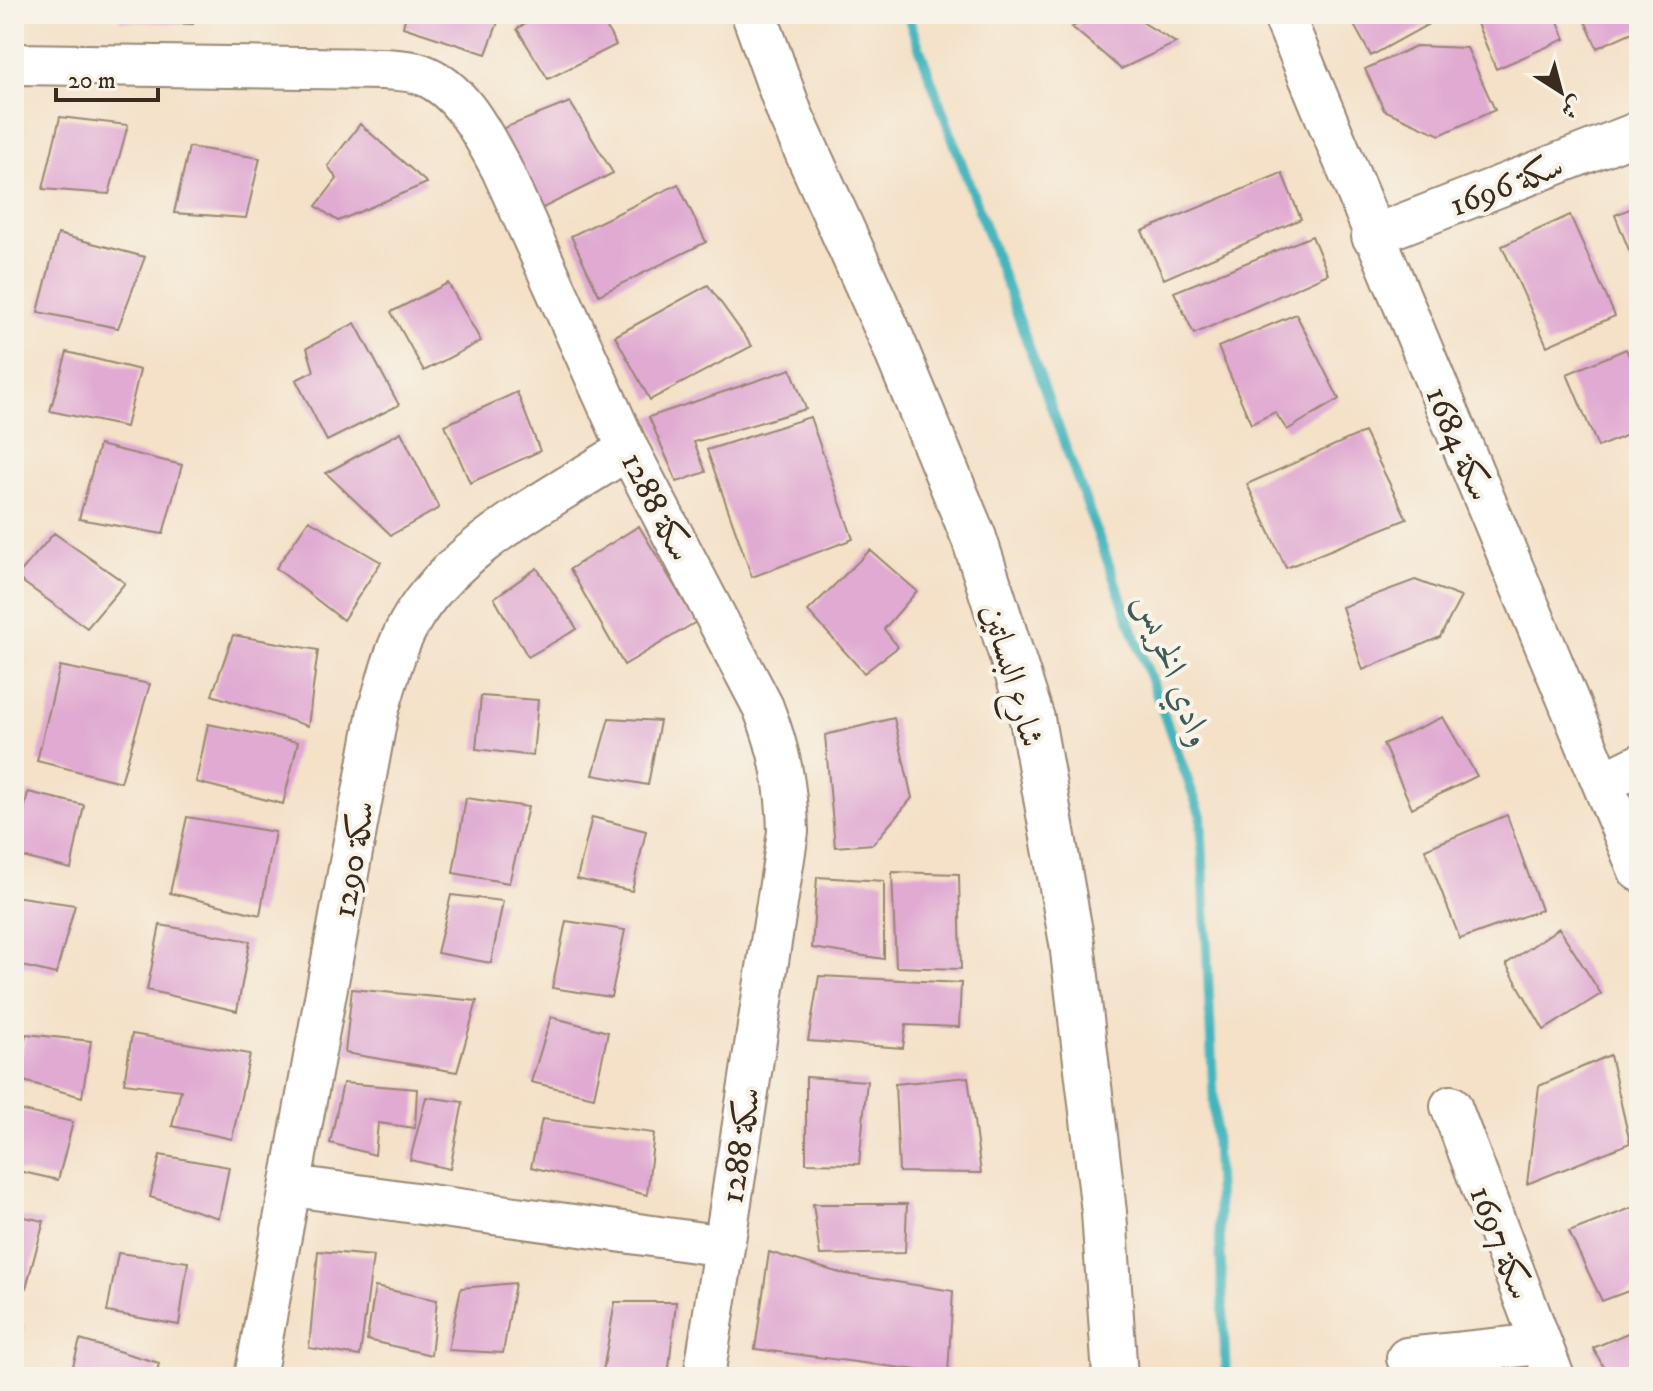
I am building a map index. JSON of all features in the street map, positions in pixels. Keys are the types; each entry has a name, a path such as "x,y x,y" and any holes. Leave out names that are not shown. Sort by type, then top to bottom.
{"street":[{"name":"شارع البساتين","path":"754,14 790,114 892,340 974,538 1032,719 1072,943 1104,1212 1115,1377"},
{"name":"سكة 1684","path":"1283,14 1372,236 1639,871"},
{"name":"سكة 1288","path":"14,64 383,69 421,74 452,93 481,131 502,170 628,449 763,707 778,744 786,785 788,832 704,1377"},
{"name":"سكة 1696","path":"1372,236 1639,132"},
{"name":"سكة 1290","path":"255,1377 293,1186 378,711 408,625 434,587 460,561 628,449"},
{"path":"1603,783 1639,765"},
{"name":"سكة 1697","path":"1451,1106 1547,1360"},
{"path":"293,1186 724,1246"},
{"path":"1407,1358 1547,1360"}],"building":[{"path":"121,14 193,14 193,24 120,21"},
{"path":"406,14 501,14 486,54 403,27"},
{"path":"539,14 599,14 616,45 548,79 517,29"},
{"path":"1099,14 1129,14 1176,43 1121,69 1072,27"},
{"path":"1348,14 1423,14 1429,24 1371,56"},
{"path":"1473,14 1555,14 1565,39 1496,69"},
{"path":"1582,14 1639,14 1639,29 1597,48"},
{"path":"1416,46 1467,48 1495,110 1440,135 1384,110 1365,69"},
{"path":"570,102 613,173 539,210 494,132"},
{"path":"60,117 128,125 109,194 43,189"},
{"path":"360,124 427,183 338,221 316,206 337,179 328,166"},
{"path":"189,147 260,158 246,218 174,213"},
{"path":"1282,173 1301,219 1164,279 1142,231"},
{"path":"678,184 706,242 599,295 571,236"},
{"path":"1639,205 1639,275 1615,215"},
{"path":"1570,215 1615,316 1547,346 1502,246"},
{"path":"58,234 145,257 118,328 38,312"},
{"path":"1312,236 1328,274 1194,334 1174,292"},
{"path":"448,283 481,341 424,371 391,312"},
{"path":"708,285 752,346 650,400 615,336"},
{"path":"1296,314 1339,399 1287,430 1275,412 1251,424 1218,347"},
{"path":"355,323 399,405 327,441 296,380 314,371 307,348"},
{"path":"1626,349 1639,380 1639,430 1598,447 1567,374"},
{"path":"67,352 140,370 126,427 50,411"},
{"path":"791,369 806,409 694,442 706,472 677,482 649,417"},
{"path":"517,392 540,451 470,483 445,425"},
{"path":"810,417 853,539 752,577 707,450"},
{"path":"401,432 439,508 391,535 326,473"},
{"path":"1364,432 1407,519 1286,568 1247,484"},
{"path":"99,445 182,465 163,534 79,519"},
{"path":"309,520 381,562 343,620 276,568"},
{"path":"639,526 696,622 624,665 570,569"},
{"path":"54,533 125,583 87,628 16,577"},
{"path":"870,550 917,591 884,629 898,647 864,673 808,611"},
{"path":"537,568 577,629 528,657 494,598"},
{"path":"1415,580 1461,597 1440,637 1363,670 1342,607"},
{"path":"233,635 318,650 308,726 212,695"},
{"path":"60,666 150,684 121,782 37,761"},
{"path":"481,696 538,700 533,756 476,749"},
{"path":"1443,717 1477,776 1412,808 1383,744"},
{"path":"609,718 660,721 648,785 593,775"},
{"path":"894,718 912,798 873,844 835,847 825,735"},
{"path":"208,724 298,742 283,804 196,782"},
{"path":"28,792 84,805 71,869 15,855"},
{"path":"466,798 528,807 509,883 453,873"},
{"path":"1507,815 1541,910 1460,939 1425,849"},
{"path":"187,817 275,832 260,915 170,893"},
{"path":"592,817 646,831 632,891 577,879"},
{"path":"892,872 959,874 961,969 896,967"},
{"path":"817,877 884,881 884,959 812,948"},
{"path":"451,895 503,901 491,963 437,953"},
{"path":"14,896 75,905 56,974 14,964"},
{"path":"566,921 625,930 611,997 552,988"},
{"path":"160,925 250,941 237,1011 147,990"},
{"path":"1559,928 1601,994 1544,1030 1506,964"},
{"path":"819,976 961,983 959,1027 906,1025 903,1048 808,1041"},
{"path":"352,989 477,1001 457,1072 345,1053"},
{"path":"551,1017 608,1032 594,1097 531,1082"},
{"path":"26,1034 91,1041 82,1097 16,1079"},
{"path":"132,1034 250,1054 232,1139 172,1126 181,1090 124,1083"},
{"path":"1610,1055 1630,1143 1527,1184 1539,1086"},
{"path":"806,1077 867,1081 859,1164 806,1163"},
{"path":"968,1077 981,1173 899,1172 895,1084"},
{"path":"343,1083 417,1089 415,1128 378,1123 375,1155 330,1143"},
{"path":"426,1097 463,1102 450,1169 410,1160"},
{"path":"14,1109 73,1122 58,1180 14,1170"},
{"path":"542,1119 654,1133 647,1195 531,1167"},
{"path":"160,1155 229,1167 219,1218 150,1197"},
{"path":"813,1204 907,1204 905,1253 820,1255"},
{"path":"1639,1205 1639,1287 1602,1301 1569,1232"},
{"path":"14,1215 44,1221 26,1288 14,1284"},
{"path":"318,1251 373,1256 360,1356 309,1348"},
{"path":"769,1252 840,1273 953,1291 948,1374 755,1349"},
{"path":"118,1253 188,1262 179,1325 107,1312"},
{"path":"515,1283 503,1353 448,1350 461,1288"},
{"path":"375,1287 437,1300 431,1355 367,1340"},
{"path":"615,1302 676,1302 668,1377 602,1377"},
{"path":"14,1323 24,1325 16,1372 14,1372"},
{"path":"1639,1328 1639,1377 1609,1377 1593,1348"},
{"path":"80,1340 159,1363 156,1377 70,1377"}],"waterway":[{"name":"وادي الخريس","path":"907,14 1201,816 1226,1377"}]}
